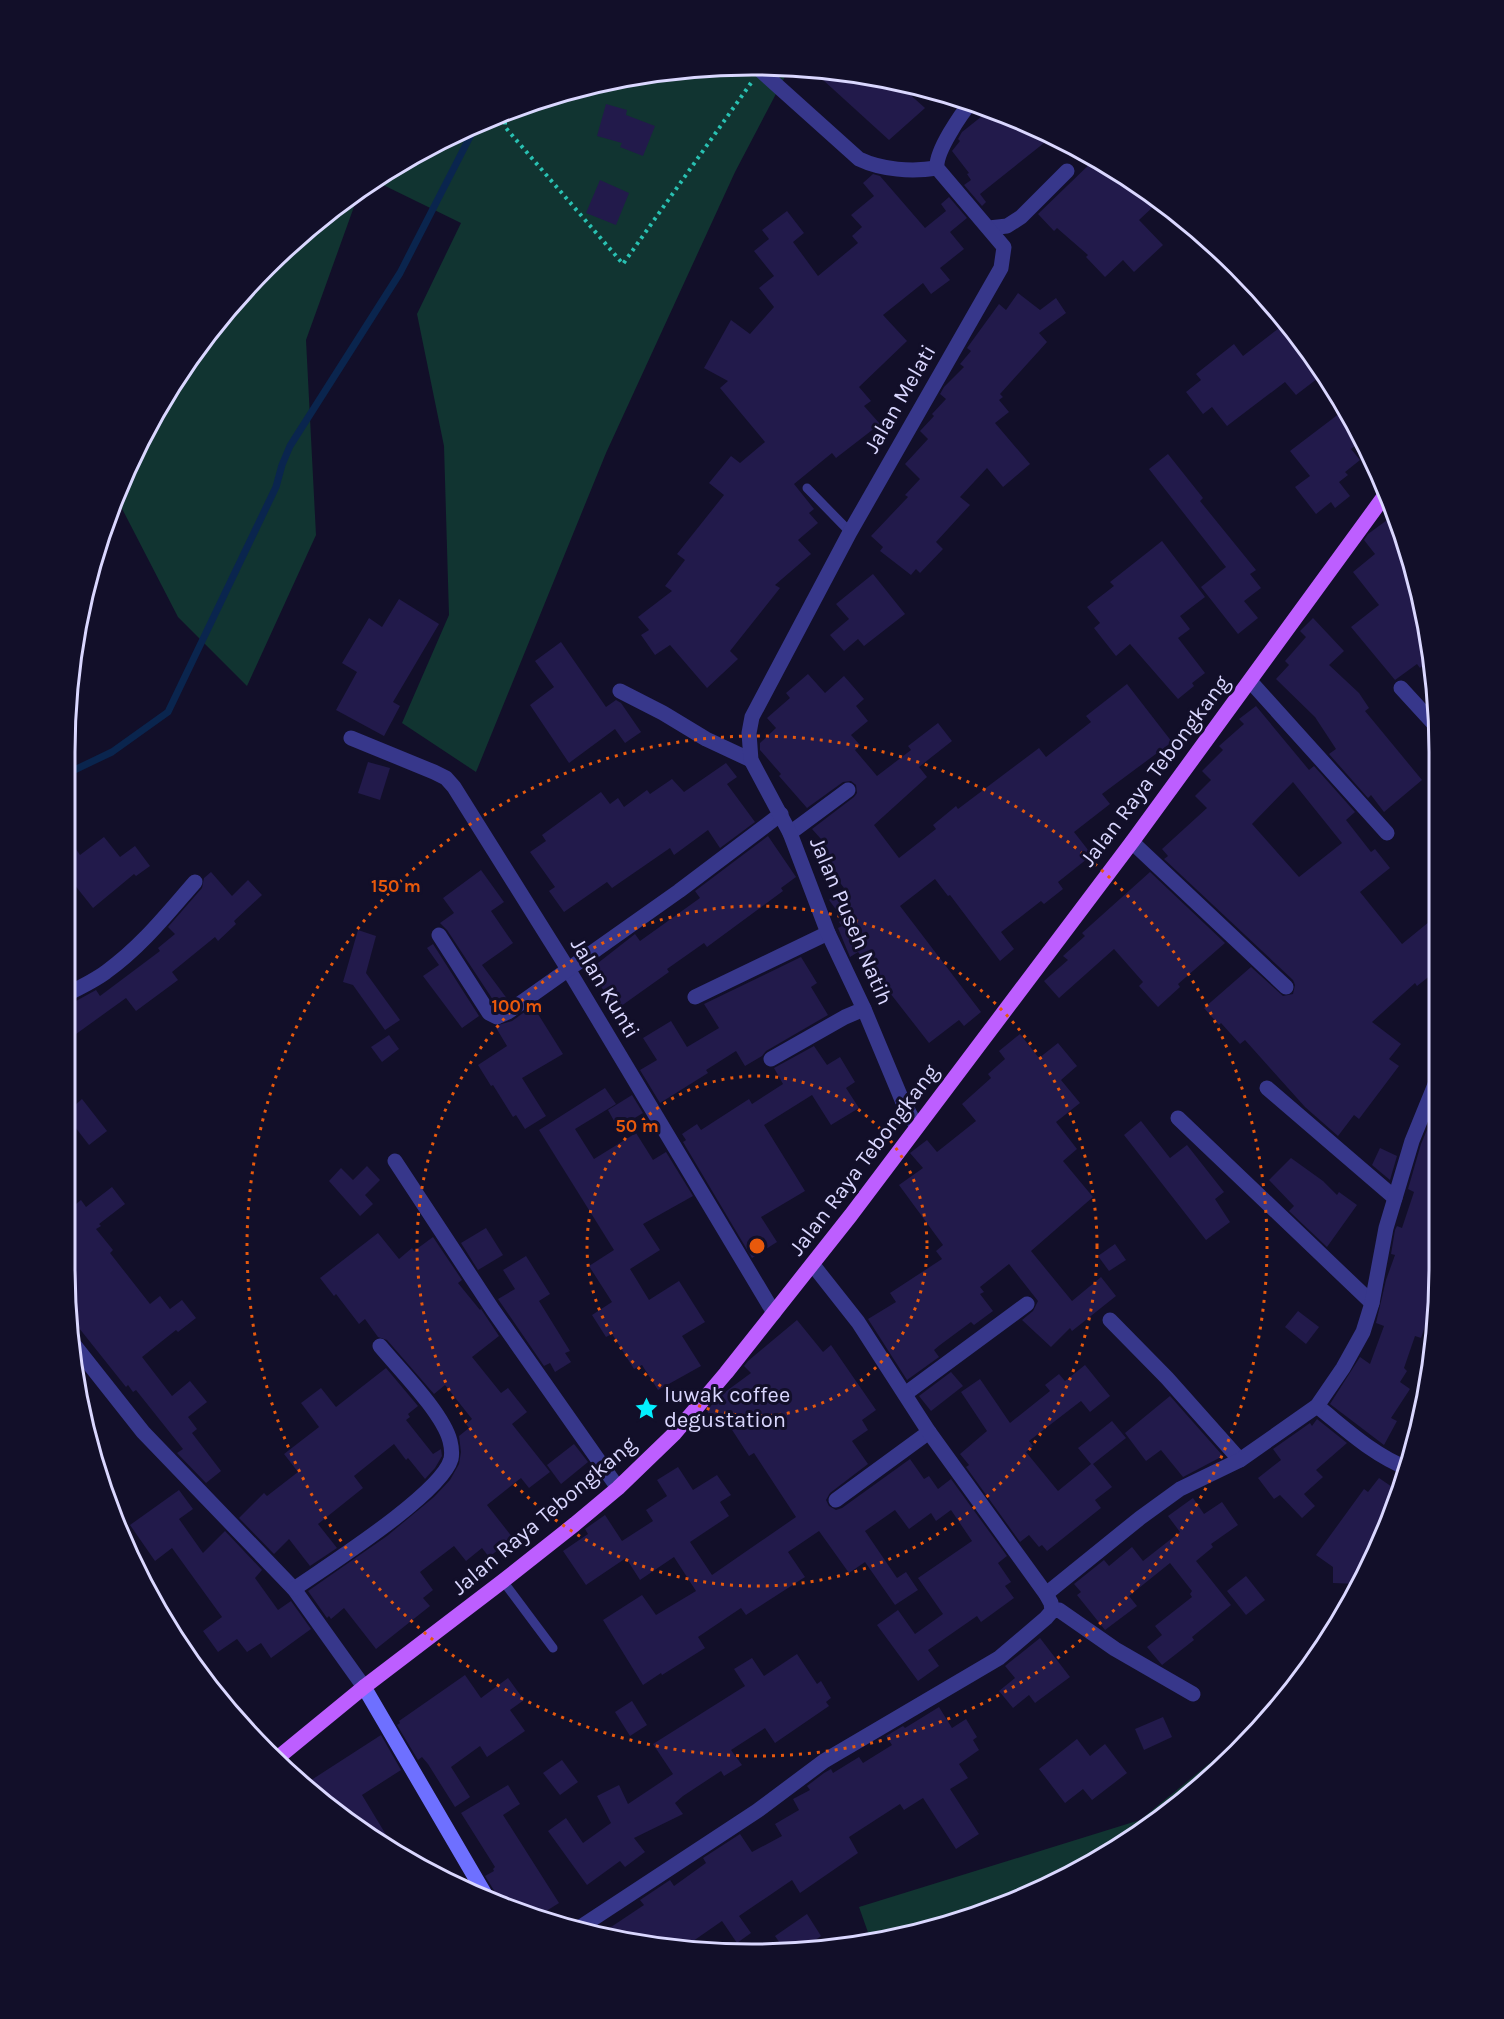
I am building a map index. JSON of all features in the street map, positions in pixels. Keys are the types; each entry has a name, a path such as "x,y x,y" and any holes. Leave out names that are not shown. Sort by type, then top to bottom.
{"main road":[{"name":"Jalan Raya Tebongkang","path":"282,1754 618,1488 675,1433 813,1265 1132,842 1380,502"},
{"path":"364,1687 480,1886"}],"street":[{"path":"766,75 859,159 869,164 916,171 937,168 938,159 956,121 965,110"},
{"name":"Jalan Melati","path":"749,733 752,717 850,532 1001,268 1004,247 937,168"},
{"path":"989,228 1007,226 1021,217 1067,171"},
{"path":"1250,681 1386,833"},
{"path":"1401,688 1428,718"},
{"path":"620,691 663,713 706,740 751,760"},
{"name":"Jalan Puseh Natih","path":"749,733 751,760 790,833 828,933 864,1009 902,1100 917,1127"},
{"name":"Jalan Kunti","path":"351,738 434,772 446,778 454,787 568,969 774,1313"},
{"path":"790,833 848,790"},
{"path":"439,935 489,1013 497,1017 508,1012 679,891 781,814"},
{"path":"1132,842 1286,987"},
{"path":"75,990 105,973 132,951 151,933 195,882"},
{"path":"695,997 828,933"},
{"path":"771,1059 845,1017 864,1009"},
{"path":"1266,1088 1395,1198"},
{"path":"1047,1594 1140,1518 1180,1489 1240,1460 1317,1406 1343,1368 1363,1332 1372,1303 1386,1228 1412,1141 1429,1099"},
{"path":"1178,1118 1372,1303"},
{"path":"395,1161 493,1310 618,1488"},
{"path":"813,1265 858,1322 929,1432 1047,1594 1052,1611"},
{"path":"905,1394 1027,1304"},
{"path":"1110,1320 1167,1378 1240,1460"},
{"path":"294,1589 356,1547 412,1504 442,1474 451,1459 451,1443 440,1418 380,1346"},
{"path":"81,1353 143,1432 294,1589 364,1687"},
{"path":"1317,1406 1375,1452 1399,1464"},
{"path":"836,1500 929,1432"},
{"path":"586,1923 757,1811 824,1761 999,1658 1052,1611 1059,1610 1115,1649 1193,1694"}],"lane":[{"path":"807,488 850,532"},
{"path":"503,1581 553,1648"}],"path":[{"path":"505,122 505,127 623,264 756,75"}],"green space":[{"path":"708,76 785,76 735,172 606,453 476,772 402,723 449,615 444,446 417,314 461,223 383,185 453,145 493,127 577,98 620,88"},
{"path":"355,204 306,340 316,535 247,686 178,617 121,507 127,493 166,413 215,340 273,273"},
{"path":"1232,1745 1164,1804 1128,1830 1051,1874 970,1908 927,1921 868,1933 859,1907 1140,1820"}],"building":[{"path":"822,79 909,94 925,108 889,140"},
{"path":"606,104 627,110 626,115 655,126 643,156 620,147 622,143 597,136"},
{"path":"982,116 1044,143 980,194 986,202 982,206 964,185 971,180 967,174 969,173 952,151 960,141 958,139 962,132"},
{"path":"1089,165 1153,207 1139,220 1163,245 1134,272 1123,260 1105,277 1086,257 1088,255 1057,228 1054,231 1038,214"},
{"path":"873,174 880,176 925,228 946,211 941,204 949,197 967,218 950,232 964,249 940,268 950,280 931,294 923,283 883,315 907,341 859,387 871,401 864,406 880,424 836,458 832,453 794,484 814,509 809,513 818,523 798,540 811,554 775,585 780,588 730,651 738,659 707,688 670,645 655,655 641,635 649,630 638,617 672,591 665,586 685,560 677,554 724,495 709,483 731,456 740,463 765,442 720,388 728,381 704,368 731,320 750,334 774,307 759,288 774,276 754,251 769,239 762,230 787,211 804,233 793,242 818,276 858,243 852,236 862,227 851,215 874,196 863,183"},
{"path":"600,180 629,193 616,225 586,213"},
{"path":"1018,293 1040,310 1056,298 1066,313 1039,333 1047,342 1000,394 1003,397 999,400 1009,412 995,423 1030,464 1003,487 987,468 960,497 970,505 936,542 943,549 920,573 916,569 911,575 880,551 883,547 871,536 908,497 905,495 920,479 905,464 928,439 920,431 946,399 940,394 964,367 960,364 971,351 967,348 999,304 1006,310"},
{"path":"1279,328 1317,379 1296,395 1285,382 1227,426 1212,407 1203,414 1186,392 1201,380 1196,374 1234,344 1243,356"},
{"path":"1338,414 1355,446 1351,449 1360,460 1345,472 1348,475 1339,482 1350,496 1335,508 1331,502 1316,514 1295,487 1310,476 1290,451"},
{"path":"1168,454 1203,498 1200,501 1256,570 1250,574 1261,588 1244,601 1258,618 1238,634 1201,587 1226,567 1149,469"},
{"path":"1387,520 1406,577 1416,620 1423,665 1420,668 1417,664 1395,680 1351,627 1379,605 1353,572 1375,554 1364,540 1368,534"},
{"path":"1162,541 1205,597 1180,616 1190,629 1178,638 1205,673 1192,683 1194,686 1178,699 1130,644 1116,656 1094,628 1100,623 1087,607 1114,586 1110,582"},
{"path":"873,574 905,614 864,646 858,639 844,651 830,635 849,619 836,604"},
{"path":"399,599 439,624 393,702 400,706 384,736 336,710 357,672 342,663 369,618 382,627"},
{"path":"1313,618 1344,651 1329,665 1359,693 1369,708 1365,711 1422,780 1384,812 1371,795 1368,798 1329,754 1336,749 1315,717 1276,679 1289,665 1285,661 1306,637 1300,631"},
{"path":"561,642 606,707 616,700 621,703 641,732 625,743 615,729 569,763 530,705 554,687 535,661"},
{"path":"808,674 825,693 844,676 864,699 856,706 868,721 851,735 860,745 855,750 877,776 911,750 908,746 938,723 952,741 919,767 927,777 874,825 899,858 936,829 933,825 956,806 958,809 1039,748 1046,757 1091,722 1086,716 1127,684 1172,742 1102,794 1110,804 1074,832 1092,855 1058,882 1063,889 1044,904 1041,901 1001,932 1014,949 1000,961 950,895 948,896 935,879 900,906 981,1012 964,1026 959,1020 929,1043 858,952 850,957 838,928 842,926 839,922 843,919 829,900 844,888 812,846 821,839 812,829 854,797 857,793 856,785 851,781 843,782 807,808 760,750 760,743 776,728 767,718 790,698 786,693"},
{"path":"1256,706 1309,770 1314,766 1355,812 1346,820 1371,852 1375,849 1390,868 1360,892 1402,944 1429,922 1429,977 1417,986 1415,983 1372,1022 1401,1044 1389,1059 1399,1066 1359,1119 1354,1115 1338,1136 1305,1107 1245,1040 1240,1044 1204,1008 1251,967 1283,996 1293,994 1295,985 1293,980 1164,859 1168,856 1162,849 1207,808 1195,796 1211,780 1202,771 1223,750 1219,746 1244,724 1239,719","holes":["1293,782 1342,843 1299,877 1252,824"]},
{"path":"368,762 390,768 380,800 358,793"},
{"path":"726,763 737,777 727,784 755,822 720,848 708,830 674,855 670,848 612,888 607,882 564,912 549,891 555,887 530,852 546,841 542,835 601,792 610,804 618,798 624,807 647,790 650,794 672,779 684,792"},
{"path":"768,836 796,877 781,888 783,891 707,947 704,943 667,969 669,972 617,1009 589,970 635,934 640,941 700,898 695,891"},
{"path":"104,837 120,857 135,846 150,866 136,876 134,874 93,908 75,885 75,848 80,855"},
{"path":"481,870 504,902 491,911 513,943 482,965 508,1000 497,1006 447,930 440,923 454,913 443,898"},
{"path":"211,872 232,896 248,880 262,895 234,921 236,924 218,941 215,937 172,972 178,980 136,1011 126,998 75,1035 75,1002 96,990 100,996 160,951 158,948 175,934 168,927 202,888 204,878"},
{"path":"1150,872 1225,943 1178,984 1180,987 1158,1007 1139,986 1143,982 1114,949 1059,998 1044,981 1068,960 1063,956 1085,936 1082,933"},
{"path":"358,930 376,936 366,973 400,1020 385,1030 353,985 343,982"},
{"path":"433,944 479,1016 462,1028 423,976 439,965 427,948"},
{"path":"801,957 817,983 811,987 828,1015 745,1066 736,1051 706,1070 708,1073 660,1103 640,1070 657,1060 643,1038 671,1021 687,1047 719,1028 704,1004"},
{"path":"533,1006 563,1054 522,1078 546,1116 525,1129 516,1115 513,1117 478,1065 507,1046 495,1026 512,1021"},
{"path":"1020,1034 1039,1058 1058,1043 1077,1066 1061,1080 1080,1103 1056,1122 1077,1149 1063,1161 1093,1197 1031,1251 1072,1301 1101,1277 1116,1296 1072,1331 1070,1328 1051,1347 1022,1320 1033,1311 1038,1301 1009,1264 980,1287 984,1292 980,1294 993,1311 974,1325 971,1322 940,1345 934,1350 939,1357 907,1380 868,1319 896,1302 890,1293 942,1259 936,1251 943,1245 899,1185 923,1168 910,1153 927,1140 937,1152 976,1121 962,1104 991,1078 988,1074 1005,1059 999,1051"},
{"path":"389,1035 399,1049 382,1062 371,1047"},
{"path":"814,1046 827,1065 840,1057 855,1082 846,1088 859,1108 831,1125 812,1095 764,1125 805,1191 761,1217 777,1242 752,1258 683,1142 686,1140 682,1134 697,1124 701,1130 749,1099 752,1104 783,1084 774,1068"},
{"path":"605,1088 616,1104 575,1129 594,1159 636,1133 653,1160 666,1152 693,1196 643,1224 660,1250 630,1269 649,1300 679,1281 705,1322 682,1336 701,1366 658,1390 642,1365 634,1369 612,1334 606,1337 592,1315 612,1302 589,1266 614,1250 539,1130"},
{"path":"632,1095 643,1113 618,1128 608,1110"},
{"path":"82,1099 107,1131 89,1145 75,1127 75,1105"},
{"path":"1141,1121 1170,1158 1187,1145 1224,1192 1215,1199 1230,1222 1206,1240 1124,1135"},
{"path":"1429,1125 1427,1321 1421,1338 1415,1336 1404,1368 1407,1371 1400,1382 1410,1389 1391,1418 1397,1421 1384,1445 1330,1404 1360,1357 1370,1364 1384,1326 1376,1323 1386,1280 1395,1255 1391,1254 1395,1230 1397,1226 1402,1228 1414,1192 1408,1189"},
{"path":"1380,1148 1397,1156 1390,1180 1372,1165"},
{"path":"1291,1158 1323,1181 1337,1195 1339,1192 1357,1205 1327,1247 1289,1211 1294,1206 1269,1180"},
{"path":"367,1166 380,1180 365,1195 373,1204 360,1216 329,1181 341,1168 353,1180"},
{"path":"112,1187 125,1204 99,1224 101,1226 96,1229 113,1250 110,1253 150,1304 160,1296 170,1309 182,1300 196,1318 178,1332 176,1330 142,1357 172,1396 190,1381 207,1402 188,1417 197,1429 192,1433 221,1471 206,1483 177,1453 183,1449 136,1390 133,1392 128,1385 126,1387 78,1329 75,1205 81,1200 86,1207"},
{"path":"486,1228 503,1255 478,1270 461,1243"},
{"path":"378,1233 399,1259 412,1248 414,1251 433,1237 462,1280 458,1283 481,1309 499,1336 472,1357 501,1393 508,1388 527,1412 512,1424 550,1472 529,1488 521,1478 487,1505 513,1538 489,1557 482,1548 466,1561 454,1546 420,1572 433,1590 423,1598 430,1606 376,1649 344,1608 331,1619 329,1616 327,1618 308,1591 387,1536 434,1497 450,1480 459,1464 461,1452 459,1436 469,1428 466,1424 472,1419 445,1385 434,1394 387,1340 378,1337 365,1319 359,1324 336,1294 334,1296 320,1278"},
{"path":"1115,1244 1126,1260 1109,1271 1098,1256"},
{"path":"526,1256 550,1294 539,1301 570,1351 565,1353 571,1362 555,1372 550,1363 544,1366 498,1299 515,1289 503,1270"},
{"path":"1298,1311 1319,1327 1306,1344 1285,1327"},
{"path":"797,1320 823,1352 831,1345 876,1410 862,1420 868,1430 852,1441 868,1464 830,1493 826,1500 829,1506 836,1510 842,1508 910,1459 924,1479 929,1476 938,1489 951,1479 1007,1556 998,1563 1011,1582 1005,1586 1014,1598 981,1622 977,1616 928,1650 939,1666 918,1681 877,1625 898,1610 915,1634 943,1614 918,1578 972,1541 951,1510 936,1521 931,1513 909,1529 895,1510 865,1531 897,1578 906,1572 918,1590 895,1605 865,1562 849,1573 819,1531 788,1552 805,1577 746,1615 741,1608 698,1637 705,1648 643,1685 603,1620 642,1595 656,1615 696,1591 674,1557 640,1580 626,1558 586,1585 563,1551 588,1534 585,1529 605,1515 622,1541 653,1521 646,1510 667,1496 657,1480 678,1467 693,1490 717,1475 731,1495 720,1502 729,1516 690,1542 712,1575 796,1517 754,1453 749,1456 725,1419 716,1425 707,1411 717,1398 751,1373 744,1366 748,1361"},
{"path":"1085,1365 1110,1396 1090,1412 1081,1401 1029,1441 1033,1446 1026,1452 1058,1491 1091,1464 1078,1448 1112,1421 1126,1438 1093,1464 1112,1487 1095,1500 1101,1508 1047,1551 1042,1545 1039,1547 1029,1535 1020,1542 966,1467 969,1465 960,1454 987,1431 961,1392 980,1379 1010,1423 1050,1391 1045,1385 1059,1374 1065,1381"},
{"path":"386,1368 418,1406 408,1414 410,1417 406,1420 433,1454 441,1449 442,1456 435,1468 425,1479 394,1444 354,1476 363,1488 318,1524 337,1548 310,1566 289,1539 274,1554 239,1518 264,1493 267,1496 298,1472 284,1454 319,1427 301,1403 321,1388 336,1407"},
{"path":"951,1372 963,1386 931,1411 919,1396"},
{"path":"1170,1396 1223,1456 1183,1477 1161,1450 1146,1461 1125,1433"},
{"path":"1317,1419 1347,1443 1316,1470 1323,1477 1304,1494 1315,1506 1302,1518 1280,1495 1274,1499 1258,1478 1281,1460 1273,1449 1310,1423 1312,1426"},
{"path":"574,1444 588,1462 561,1484 547,1465"},
{"path":"1379,1478 1392,1487 1350,1584 1333,1583 1333,1567 1316,1555 1364,1489 1368,1492"},
{"path":"179,1490 193,1509 179,1519 203,1553 225,1531 262,1570 255,1578 278,1610 291,1601 311,1629 271,1658 261,1643 247,1652 237,1639 218,1652 203,1631 222,1617 172,1548 155,1561 130,1525"},
{"path":"1193,1498 1204,1514 1222,1502 1238,1525 1211,1544 1213,1547 1196,1561 1231,1605 1192,1637 1194,1640 1162,1665 1147,1647 1162,1635 1155,1626 1192,1597 1190,1594 1192,1591 1170,1563 1129,1596 1137,1606 1105,1630 1077,1595 1081,1592 1074,1584 1104,1560 1109,1566 1132,1547 1143,1561 1180,1532 1168,1516"},
{"path":"1246,1576 1265,1600 1246,1615 1227,1591"},
{"path":"1040,1638 1070,1677 1035,1703 1029,1695 1013,1708 999,1691 1015,1678 1005,1666"},
{"path":"797,1654 817,1684 821,1681 831,1698 826,1702 829,1706 775,1743 765,1728 731,1750 742,1765 724,1776 721,1771 683,1796 675,1803 683,1814 634,1838 645,1852 625,1867 620,1861 587,1885 548,1831 566,1818 583,1843 611,1823 597,1796 619,1785 628,1804 673,1774 653,1744 745,1686 734,1669 752,1658 764,1676"},
{"path":"465,1675 481,1698 508,1678 524,1700 510,1710 525,1731 487,1757 480,1746 451,1767 470,1797 455,1807 428,1764 422,1757 418,1760 397,1725 399,1721"},
{"path":"632,1701 647,1725 630,1736 615,1712"},
{"path":"939,1707 952,1728 966,1719 977,1737 973,1740 979,1750 959,1764 968,1778 950,1789 979,1834 956,1849 923,1798 904,1810 900,1804 849,1837 858,1853 800,1893 792,1880 739,1916 751,1933 737,1943 722,1921 693,1941 609,1928 644,1905 640,1900 670,1880 674,1886 706,1863 703,1858 740,1834 752,1852 782,1836 775,1824 799,1810 793,1799 810,1790 807,1786 831,1769 833,1773 859,1757 863,1763 892,1745 886,1736 903,1726 905,1728"},
{"path":"1163,1717 1172,1737 1144,1750 1135,1729"},
{"path":"381,1735 401,1770 362,1795 387,1837 340,1804 311,1780"},
{"path":"1077,1739 1090,1756 1105,1744 1127,1773 1092,1800 1083,1789 1065,1803 1039,1769"},
{"path":"562,1760 578,1782 560,1795 543,1773"},
{"path":"508,1785 520,1804 503,1815 559,1903 546,1911 495,1893 485,1876 494,1871 495,1867 461,1813"},
{"path":"807,1914 821,1936 814,1941 780,1943 775,1936"}],"waterway":[{"path":"75,770 112,752 168,712 276,487 290,446 400,273 470,138"}],"place":[{"name":"luwak coffee degustation","path":"646,1408"}]}
